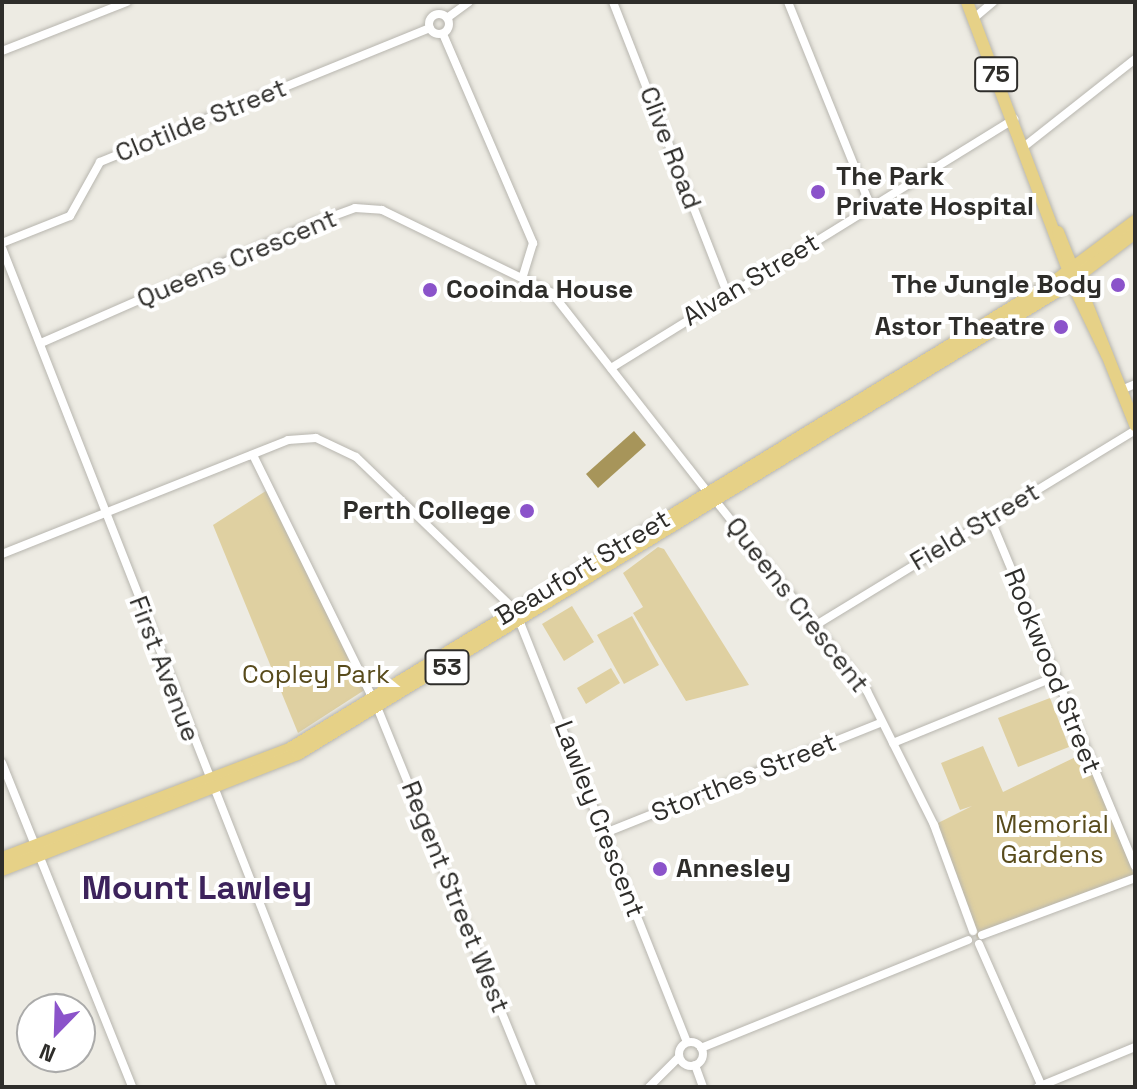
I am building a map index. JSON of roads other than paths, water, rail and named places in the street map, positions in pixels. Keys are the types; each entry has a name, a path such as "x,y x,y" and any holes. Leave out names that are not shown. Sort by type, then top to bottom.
{"main road":[{"name":"75","path":"967,2 1135,427"},
{"name":"Beaufort Street","path":"1075,274 1135,221"},
{"name":"Beaufort Street","path":"2,870 36,851 298,754 375,702 1075,274 1135,234"},
{"name":"Beaufort Street","path":"517,614 530,601 712,496"},
{"name":"Beaufort Street","path":"2,858 36,851"}],"street":[{"path":"2,51 127,2"},
{"path":"431,2 436,14 430,28 443,34"},
{"path":"469,2 447,18 443,34 533,243 523,275"},
{"name":"Clive Road","path":"613,2 727,293"},
{"path":"788,2 871,207"},
{"path":"974,18 993,2"},
{"path":"436,14 447,18"},
{"name":"Clotilde Street","path":"2,245 70,216 100,162 430,28"},
{"path":"1025,146 1135,59"},
{"name":"Alvan Street","path":"611,368 727,293 1014,119"},
{"name":"Queens Crescent","path":"41,343 355,208 382,210 523,275 561,303 816,625 882,722 978,937 1040,1087"},
{"name":"First Avenue","path":"2,245 209,786 332,1087"},
{"path":"1121,390 1135,384"},
{"name":"Field Street","path":"816,625 1135,427"},
{"name":"Lawley Crescent","path":"2,554 300,436 345,450 508,597 687,1042"},
{"name":"Regent Street West","path":"253,455 375,702 532,1087"},
{"name":"Rookwood Street","path":"990,518 1135,866"},
{"path":"508,597 530,601"},
{"path":"893,743 1055,677"},
{"name":"Storthes Street","path":"605,833 882,722"},
{"path":"2,763 132,1087"},
{"path":"649,1087 679,1057 687,1042 701,1048 968,940 1135,878"},
{"path":"1040,1087 1135,1047"},
{"path":"701,1048 695,1065 703,1087"},
{"path":"679,1057 695,1065"}],"place":[{"name":"The Park Private Hospital","path":"818,192"},
{"name":"The Jungle Body","path":"1118,285"},
{"name":"Cooinda House","path":"430,290"},
{"name":"Astor Theatre","path":"1061,327"},
{"name":"Perth College","path":"527,511"},
{"name":"Annesley","path":"660,869"}],"district":[{"name":"Mount Lawley","path":"197,888"}],"park label":[{"name":"Copley Park","path":"316,675"},
{"name":"Memorial Gardens","path":"1052,840"}]}
